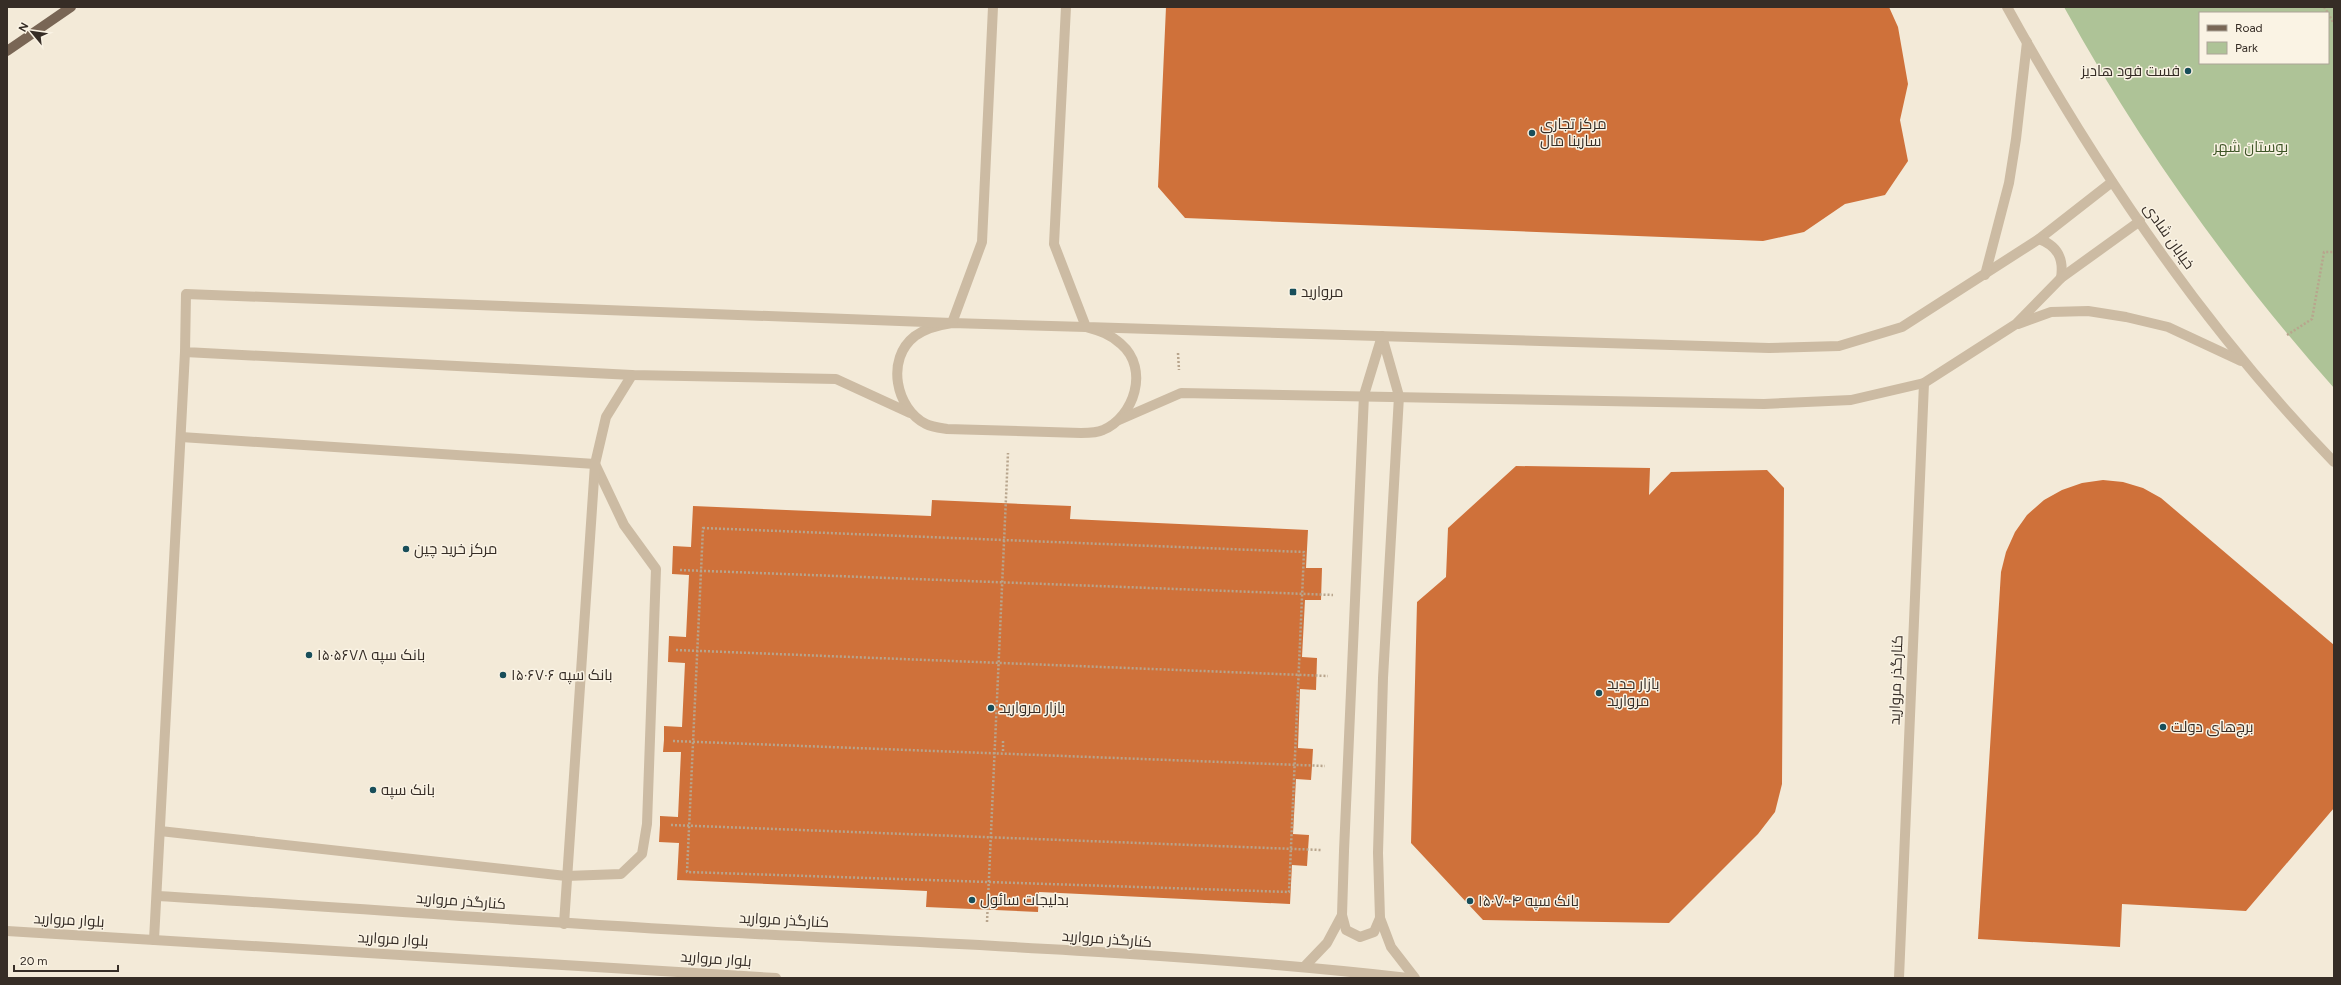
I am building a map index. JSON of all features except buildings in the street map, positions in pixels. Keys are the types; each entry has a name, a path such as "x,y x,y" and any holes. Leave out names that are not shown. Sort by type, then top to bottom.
{"main road":[{"path":"7,51 71,7"}],"street":[{"path":"952,323 982,242 993,7"},
{"path":"1066,7 1054,244 1086,327"},
{"name":"خیابان شادی","path":"2007,7 2112,182 2184,283 2250,367 2334,462"},
{"path":"1985,275 2009,183 2027,42"},
{"path":"154,940 181,437 186,294 952,323 1769,348 1839,346 1902,327 2039,239 2112,182"},
{"path":"185,352 632,375 836,379 910,412 927,424 947,429 1081,434 1102,431 1119,420 1182,393 1364,395 1764,404 1851,400 1924,383 2016,324 2061,278 2140,221"},
{"path":"2039,239 2048,242 2056,249 2063,268 2061,278"},
{"path":"2016,324 2052,312 2088,311 2126,317 2168,327 2236,357 2250,367"},
{"path":"910,412 900,395 897,374 901,354 913,337 931,327 952,323"},
{"path":"1086,327 1106,332 1123,345 1134,362 1136,382 1132,403 1119,420"},
{"path":"1380,918 1374,932 1360,937 1346,930 1342,915 1364,395 1382,336"},
{"path":"1382,336 1399,396 1382,685 1378,853 1380,918 1391,947 1415,978"},
{"path":"564,924 594,464 606,416 632,375"},
{"name":"کنارگذر مروارید","path":"1899,978 1924,383"},
{"path":"181,437 594,464"},
{"path":"160,831 566,876 621,874 642,854 647,824 656,569 624,525 594,464"},
{"name":"کنارگذر مروارید","path":"157,896 378,910 564,924 986,946 1305,966 1408,978"},
{"path":"1305,966 1328,943 1342,915"},
{"name":"بلوار مروارید","path":"7,931 776,978"}],"path":[{"path":"2329,15 2334,24"},
{"path":"2287,335 2312,319 2324,252 2334,252"},
{"path":"1175,329 1182,393"},
{"path":"986,946 1009,431"},
{"path":"702,528 1304,552 1289,892 687,872 700,570 702,528"},
{"path":"656,569 1356,596"},
{"path":"654,649 1352,677"},
{"path":"1003,751 1004,739"},
{"path":"650,740 1349,768"},
{"path":"647,824 1344,851"}],"green space":[{"name":"بوستان شهر","path":"2064,7 2334,7 2334,388 2259,299 2223,252 2188,205 2123,108"}],"place":[{"name":"فست فود هادیز","path":"2188,71"},
{"name":"مرکز تجاری سارینا مال","path":"1532,133"},
{"name":"مروارید","path":"1293,292"},
{"name":"مرکز خرید چین","path":"406,549"},
{"name":"بانک سپه ۱۵۰۵۶۷۸","path":"309,655"},
{"name":"بانک سپه ۱۵۰۶۷۰۶","path":"503,675"},
{"name":"بازار جدید مروارید","path":"1599,693"},
{"name":"بازار مروارید","path":"991,708"},
{"name":"برج‌های دولت","path":"2163,727"},
{"name":"بانک سپه","path":"373,790"},
{"name":"بدلیجات سائول","path":"972,900"},
{"name":"بانک سپه ۱۵۰۷۰۰۴","path":"1470,901"}]}
